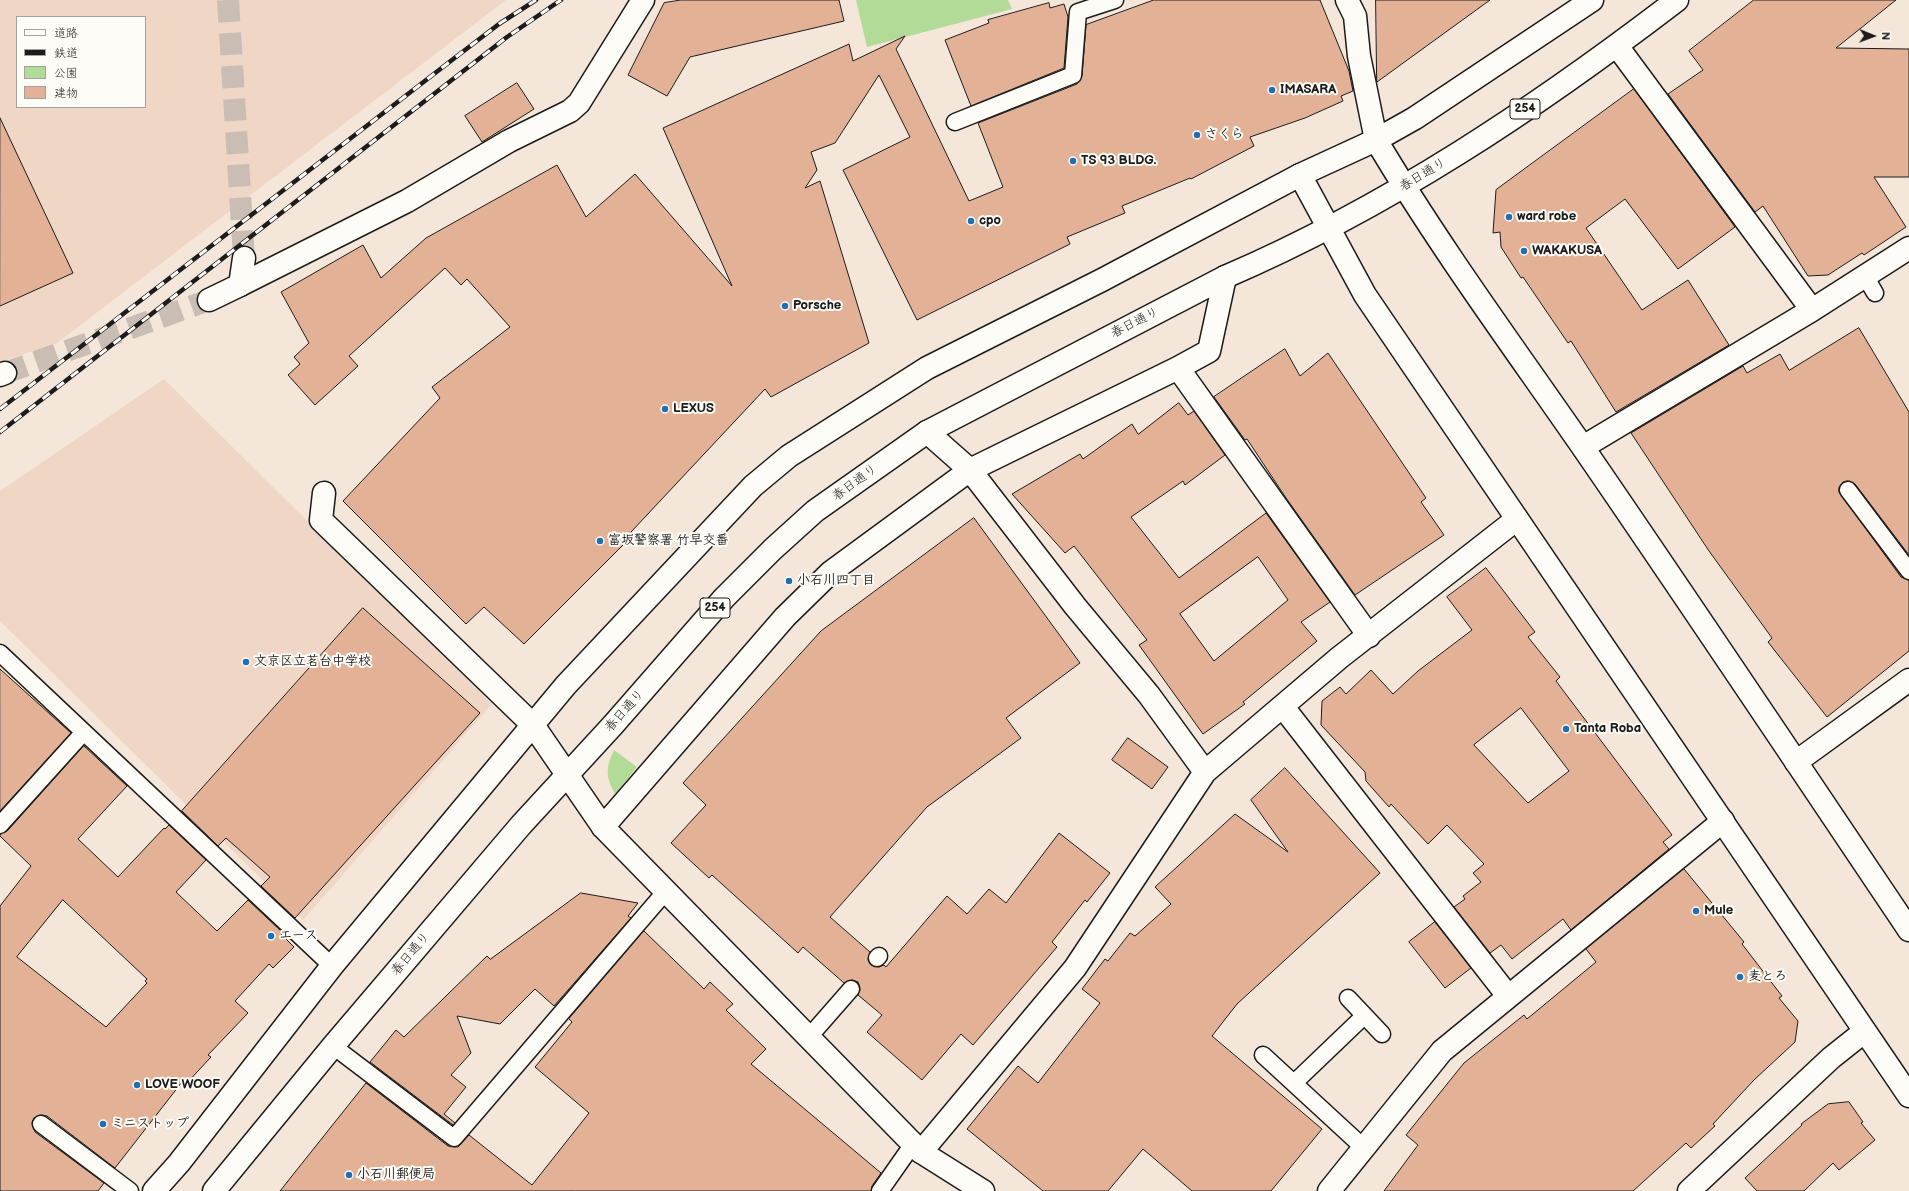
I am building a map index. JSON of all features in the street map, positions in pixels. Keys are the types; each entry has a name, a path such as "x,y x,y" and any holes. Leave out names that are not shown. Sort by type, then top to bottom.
{"main road":[{"path":"209,300 240,286 407,201 509,141 570,111 579,103 643,0"},
{"path":"1347,0 1355,16 1359,56 1376,140 1404,187 1449,256 1583,447 1909,930"},
{"path":"154,1191 179,1163 332,966 566,685 753,486 790,456 927,368 1095,283 1300,175 1376,140 1415,118 1592,0"},
{"name":"春日通り","path":"221,1188 333,1046 521,825 613,725 724,598 773,549 815,512 927,432 1225,277 1275,256 1328,229 1404,187 1560,86 1617,46 1677,0"},
{"path":"1617,46 1812,310"},
{"path":"1300,175 1365,295 1909,1096"},
{"path":"1583,447 1812,310 1870,284 1909,248"},
{"path":"240,286 244,258"},
{"path":"603,827 785,616 831,572 970,470 1178,368 1209,351 1225,277"},
{"path":"1178,368 1369,636"},
{"path":"927,432 970,470 1075,606 1149,695 1205,772"},
{"path":"324,493 321,520 533,725 603,827 917,1148 983,1191"},
{"path":"917,1148 1075,968 1205,772 1339,658 1517,519"},
{"path":"1796,762 1909,680"},
{"path":"1283,707 1508,996"},
{"path":"1329,1191 1442,1051 1723,821"},
{"path":"1689,1191 1831,1058 1865,1031"}],"lane":[{"path":"955,122 1073,75 1078,12 1115,0"},
{"path":"1848,490 1909,571"},
{"path":"0,653 83,733 332,966"},
{"path":"0,825 83,733"},
{"path":"333,1046 454,1138 666,891"},
{"path":"809,1037 850,989"},
{"path":"1348,998 1382,1034"},
{"path":"1294,1084 1364,1016"},
{"path":"1263,1055 1364,1148"},
{"path":"41,1124 130,1191"},
{"path":"880,1191 917,1148"}],"shaded area":[{"path":"0,0 506,0 57,343 0,362"},
{"name":"文京区立茗台中学校","path":"164,379 492,704 303,920 0,621 0,491"}],"green space":[{"path":"856,0 1008,0 1012,9 867,47"},
{"path":"614,750 637,767 615,794 608,776 609,762"}],"building":[{"path":"681,0 839,0 844,21 690,57 667,96 628,75 664,3"},
{"path":"1154,0 1320,0 1349,71 1353,91 1341,96 1343,101 1305,118 1250,137 1254,146 1191,179 1190,178 1122,206 1125,213 1067,237 1070,244 917,320 843,170 910,137 879,75 835,143 811,152 817,170 805,188 820,181 869,343 771,397 765,389 631,532 634,534 524,644 484,607 466,624 343,501 440,398 432,387 510,327 467,279 461,285 445,268 349,356 358,366 315,405 288,375 300,364 294,357 309,343 281,292 363,245 381,278 426,238 557,165 586,217 635,174 732,286 663,128 849,44 853,61 905,36 896,49 969,201 1003,187 978,123 1077,84 1082,76 1086,25"},
{"path":"1376,0 1490,0 1377,82"},
{"path":"1754,0 1896,0 1836,48 1909,49 1909,177 1874,177 1906,227 1864,255 1862,253 1828,275 1808,276 1763,206 1755,212 1668,94 1703,70 1689,51"},
{"path":"1049,3 1050,8 1064,4 1068,17 1064,68 971,106 945,40 989,23 988,20"},
{"path":"517,83 534,109 482,142 465,116"},
{"path":"1634,89 1735,227 1678,269 1625,199 1586,228 1642,310 1688,280 1729,345 1616,412 1571,341 1568,343 1523,277 1521,278 1501,247 1500,232 1493,233 1496,190"},
{"path":"0,118 73,273 0,306"},
{"path":"1859,328 1909,412 1909,555 1855,484 1847,481 1843,482 1839,487 1839,492 1901,577 1909,580 1909,651 1827,717 1768,642 1772,638 1709,551 1631,433 1743,366 1747,373 1780,354 1789,370"},
{"path":"1285,349 1300,376 1328,353 1426,498 1421,502 1444,535 1355,595 1286,498 1247,439 1245,440 1214,397"},
{"path":"1179,403 1188,415 1194,411 1225,455 1185,485 1183,481 1131,517 1179,578 1266,513 1330,602 1301,622 1317,641 1243,702 1245,704 1203,734 1139,645 1147,640 1074,546 1065,553 1012,494 1080,454 1083,459 1132,424 1138,434","holes":["1258,557 1288,600 1214,661 1180,614"]},
{"path":"974,518 1080,663 1006,718 1021,738 927,807 830,917 870,952 868,960 871,965 879,967 884,965 886,967 947,896 967,914 989,889 1006,903 1059,833 1110,873 1087,902 1085,900 1052,942 1057,947 973,1045 961,1034 922,1080 867,1032 882,1015 858,995 860,990 858,982 852,980 844,983 803,947 798,953 712,875 709,878 671,843 706,805 683,783 821,631"},
{"path":"1486,568 1535,632 1528,637 1560,677 1556,681 1672,835 1663,842 1669,849 1571,930 1563,919 1512,959 1501,945 1490,953 1454,907 1465,899 1463,896 1481,882 1473,873 1484,864 1447,825 1428,844 1391,804 1389,807 1366,781 1365,772 1321,725 1322,701 1340,687 1346,694 1371,670 1393,694 1418,671 1472,630 1447,597","holes":["1521,708 1569,771 1528,803 1474,745"]},
{"path":"363,608 480,713 295,918 261,886 270,877 226,838 218,846 182,811"},
{"path":"0,669 71,733 0,811"},
{"path":"1128,738 1168,767 1152,789 1112,760"},
{"path":"84,746 127,786 78,839 118,877 164,828 165,829 169,825 206,860 176,892 217,931 248,900 282,932 281,934 294,947 273,968 269,964 235,1001 248,1013 208,1055 211,1057 185,1085 182,1082 115,1168 47,1116 42,1115 34,1118 32,1123 35,1132 104,1183 98,1191 0,1191 0,906 31,866 0,836 0,834 7,831","holes":["63,900 147,979 145,981 147,983 106,1027 17,957"]},
{"path":"1285,768 1380,873 1237,1004 1212,1036 1322,1129 1271,1191 1192,1191 1143,1149 1108,1191 1043,1191 967,1129 1018,1066 1038,1083 1100,1003 1082,989 1105,959 1108,961 1130,933 1135,936 1171,904 1155,887 1235,814 1288,852 1251,800"},
{"path":"1684,869 1744,942 1742,944 1782,996 1779,998 1798,1021 1795,1042 1754,1080 1713,1124 1715,1126 1691,1148 1686,1143 1633,1191 1384,1191 1418,1145 1406,1135 1464,1063 1524,1015 1527,1019 1596,962 1586,949"},
{"path":"581,893 638,903 628,916 631,918 554,1006 535,989 500,1024 457,1016 471,1053 451,1075 466,1087 444,1114 455,1123 453,1125 370,1062 396,1030 404,1037 487,956 490,959"},
{"path":"1435,922 1471,968 1445,988 1409,942"},
{"path":"644,931 704,989 710,982 733,1004 726,1010 766,1049 751,1064 881,1173 872,1186 871,1191 280,1191 366,1083 448,1146 458,1147 469,1135 532,1185 589,1113 535,1067 572,1022 569,1019"},
{"path":"1849,1102 1863,1122 1861,1123 1875,1140 1839,1170 1833,1163 1804,1191 1757,1191 1745,1178 1802,1125 1801,1124 1828,1104"}],"tunnel":[{"path":"228,0 244,258"},
{"path":"5,373 209,300"}],"railway":[{"path":"0,409 499,24 536,0"},
{"path":"0,432 507,37 561,0"}],"place":[{"name":"IMASARA","path":"1272,90"},
{"name":"さくら","path":"1197,135"},
{"name":"TS 93 BLDG.","path":"1073,161"},
{"name":"ward robe","path":"1509,217"},
{"name":"cpo","path":"971,221"},
{"name":"WAKAKUSA","path":"1524,251"},
{"name":"Porsche","path":"785,306"},
{"name":"LEXUS","path":"665,409"},
{"name":"富坂警察署 竹早交番","path":"600,541"},
{"name":"小石川四丁目","path":"789,581"},
{"name":"文京区立茗台中学校","path":"246,662"},
{"name":"Tanta Roba","path":"1566,729"},
{"name":"Mule","path":"1696,911"},
{"name":"エース","path":"271,936"},
{"name":"麦とろ","path":"1740,977"},
{"name":"LOVE WOOF","path":"137,1085"},
{"name":"ミニストップ","path":"103,1124"},
{"name":"小石川郵便局","path":"349,1175"}]}
